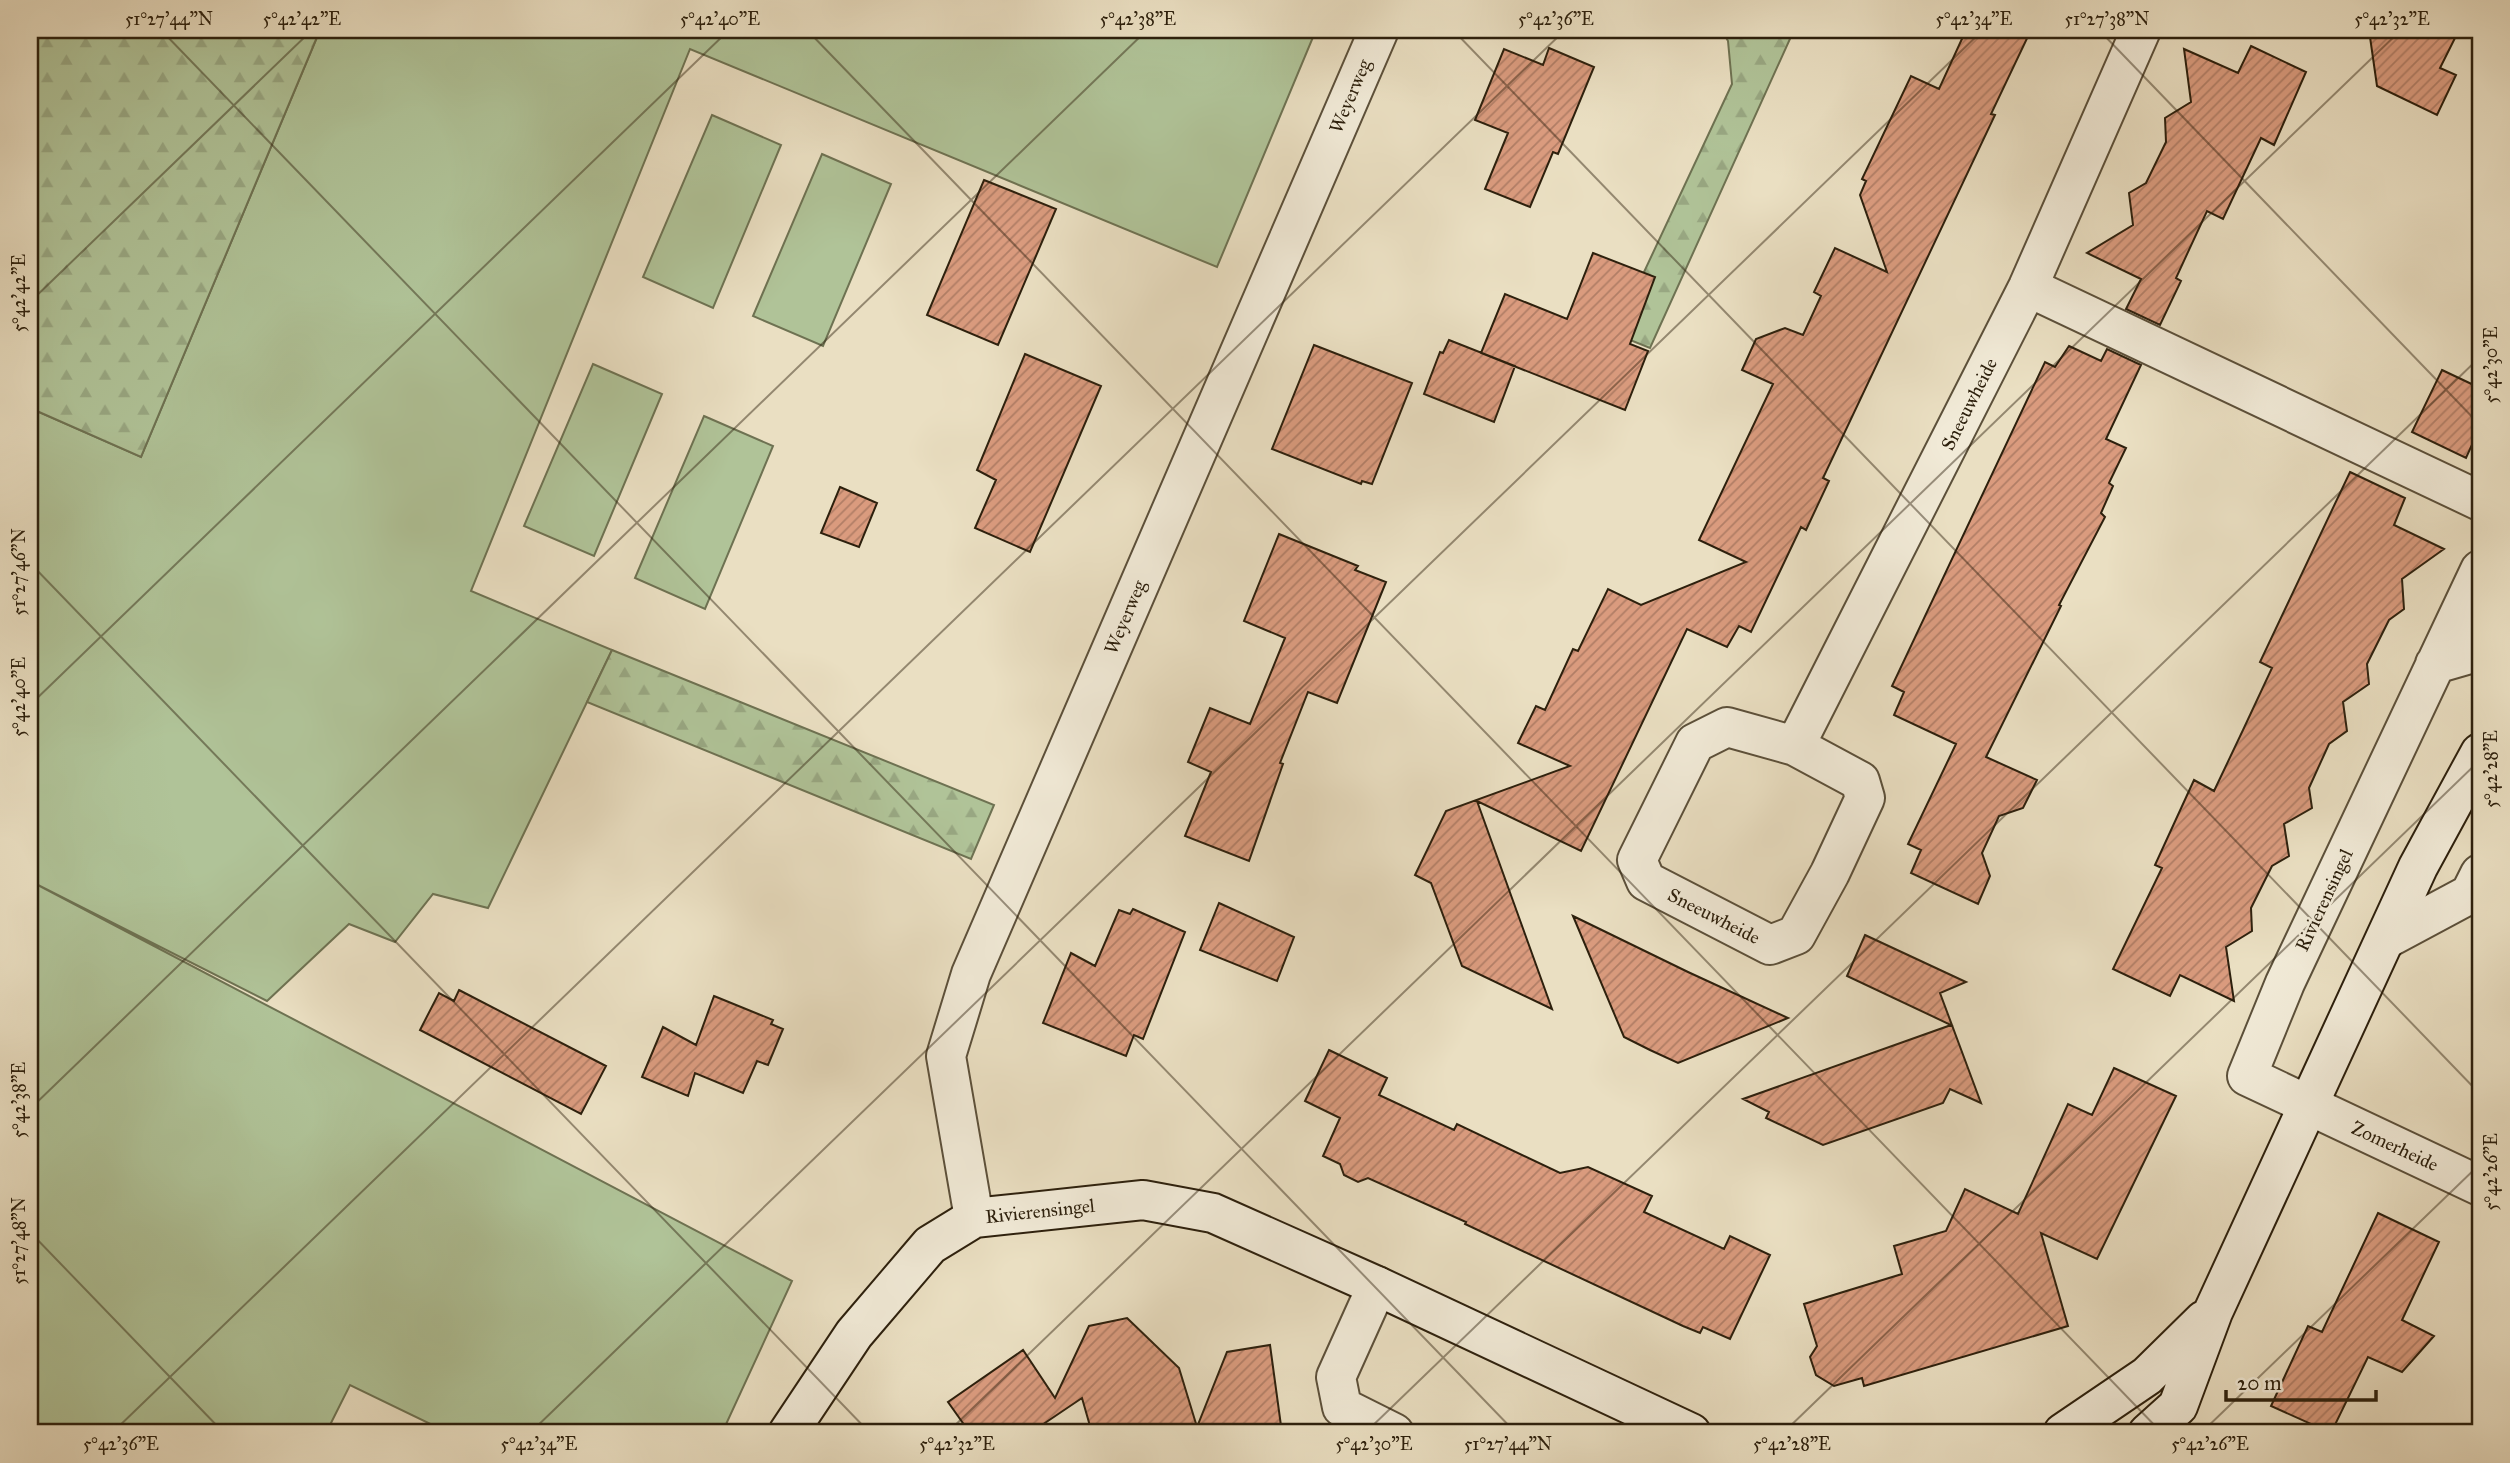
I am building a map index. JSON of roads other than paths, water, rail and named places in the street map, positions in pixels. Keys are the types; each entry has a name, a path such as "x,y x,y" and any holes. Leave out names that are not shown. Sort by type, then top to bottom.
{"street":[{"name":"Weyerweg","path":"974,1218 946,1056 971,974 1379,30"},
{"name":"Sneeuwheide","path":"1795,746 2028,287 2140,30"},
{"path":"2028,287 2480,501"},
{"name":"Rivierensingel","path":"2309,1106 2247,1076 2285,983 2480,570"},
{"path":"2435,664 2480,651"},
{"name":"Sneeuwheide","path":"1727,727 1795,746 1860,781 1865,798 1830,873 1796,935 1770,945 1646,881 1637,860 1695,743 1727,727"},
{"path":"2148,1433 2178,1405 2213,1312 2418,867 2480,753"},
{"path":"2386,939 2470,894 2480,874"},
{"name":"Zomerheide","path":"2309,1106 2480,1186"},
{"name":"Rivierensingel","path":"788,1433 862,1324 930,1245 974,1218 1143,1200 1213,1213 1377,1286 1691,1433"},
{"path":"1377,1286 1336,1377 1342,1407 1394,1433"},
{"path":"2063,1433 2147,1376 2213,1312"}]}
